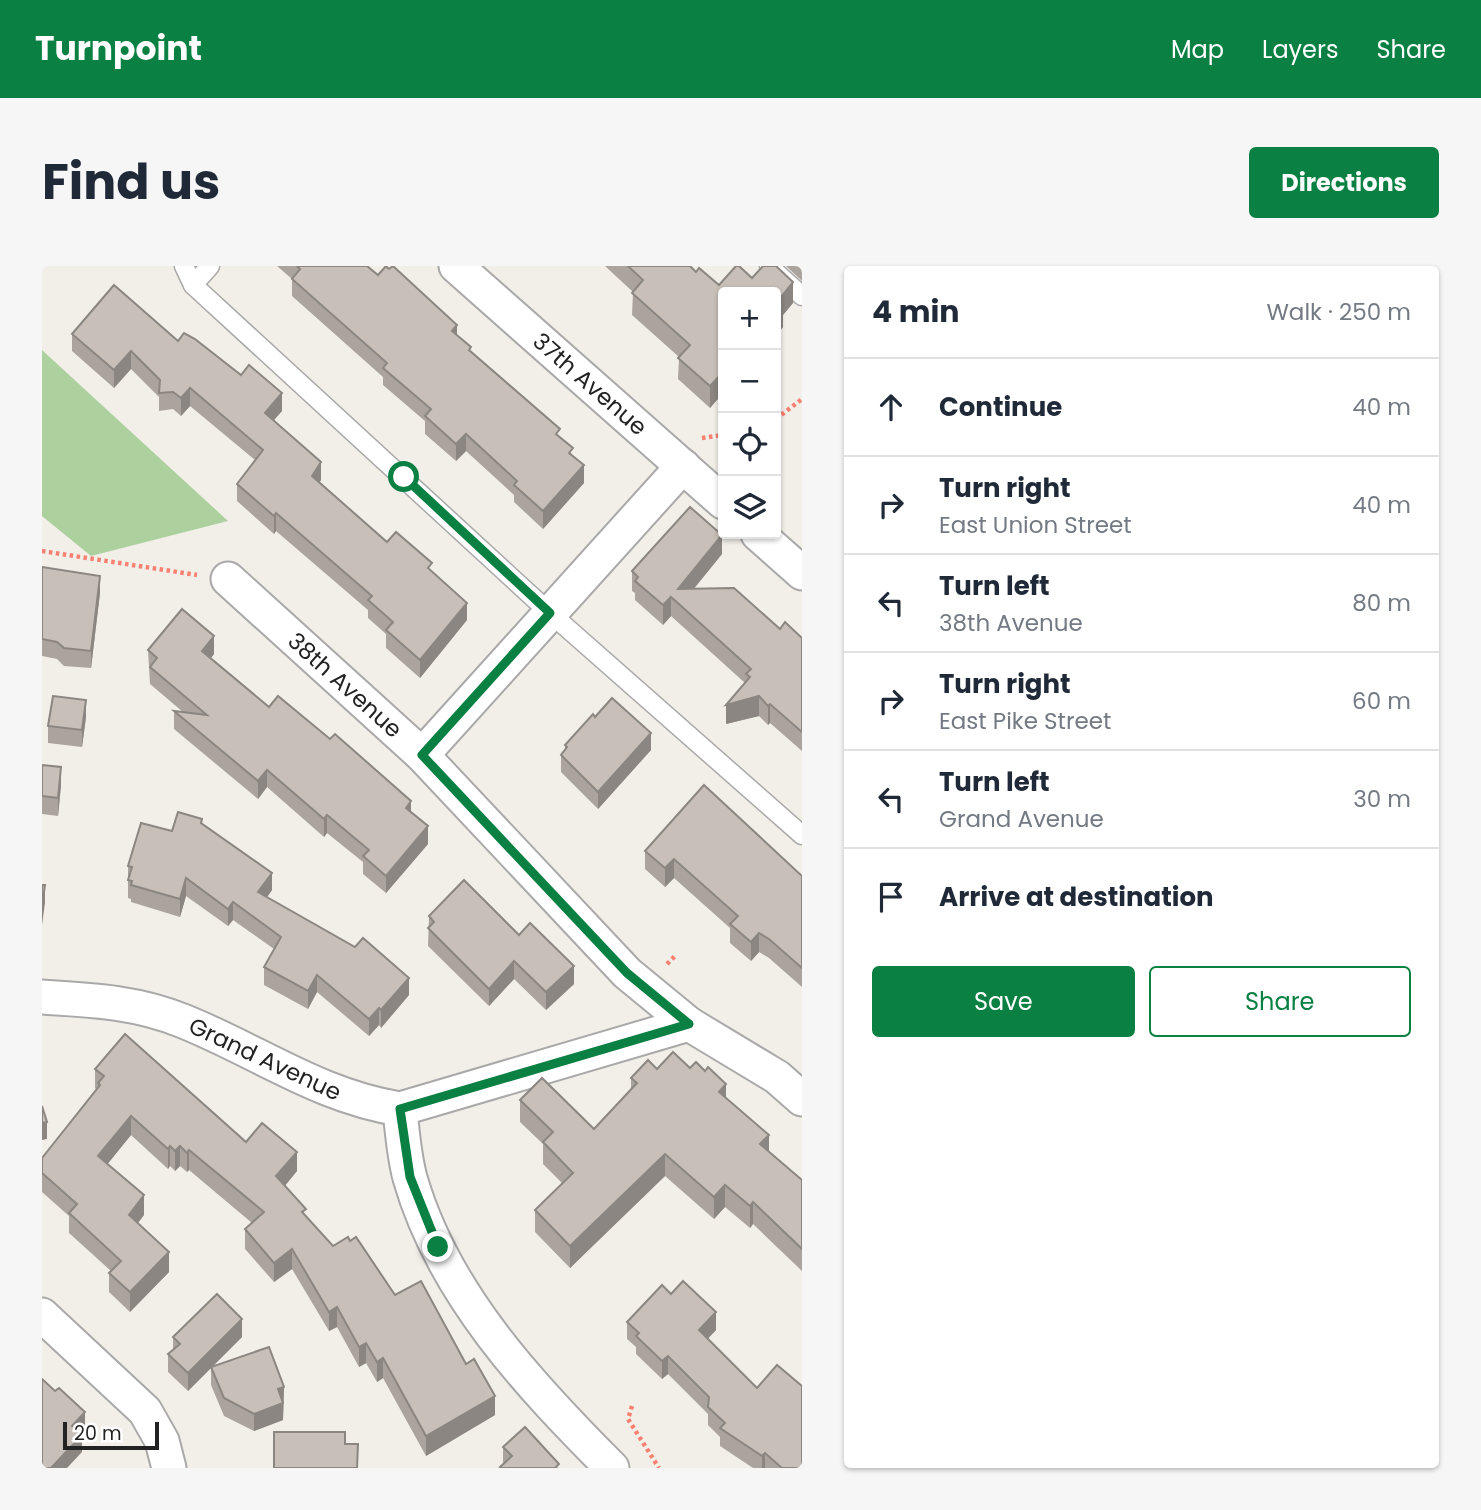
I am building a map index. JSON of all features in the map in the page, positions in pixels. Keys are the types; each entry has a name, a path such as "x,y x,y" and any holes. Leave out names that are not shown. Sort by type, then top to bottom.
{"street":[{"name":"37th Avenue","path":"456,266 718,498"},
{"path":"422,755 682,466"},
{"path":"764,539 802,573"},
{"name":"38th Avenue","path":"215,577 422,755 627,973 689,1024 777,1077 802,1099"},
{"name":"Grand Avenue","path":"42,997 124,1002 183,1021 329,1092 366,1104 400,1109"},
{"path":"612,1468 563,1419 494,1341 438,1247 410,1177 400,1109 689,1024"},
{"path":"42,1315 145,1411 162,1441 169,1468"}],"lane":[{"path":"184,266 193,285 550,613 802,835"},
{"path":"193,285 210,266"},
{"path":"769,266 802,296"}],"path":[{"path":"781,415 802,399"},
{"path":"42,551 215,577"},
{"path":"632,1406 628,1419 659,1468"}],"green space":[{"path":"42,350 228,521 91,556 42,516"}],"building":[{"path":"297,266 367,266 378,275 386,266 389,269 393,266 457,325 452,331 471,347 469,350 560,429 556,434 573,448 569,453 584,465 543,511 514,485 517,481 466,434 456,444 425,416 431,409 383,368 387,363 292,279 300,269"},
{"path":"628,266 690,266 696,272 699,268 719,285 736,266 752,278 763,266 776,266 793,282 781,297 781,287 718,287 718,377 710,386 678,358 690,345 632,293 643,280"},
{"path":"114,285 178,341 184,333 241,375 249,365 282,393 265,413 321,462 312,476 387,542 396,532 432,563 428,568 467,603 420,660 386,630 393,622 368,600 372,596 276,513 274,516 237,484 263,450 190,388 181,398 173,392 159,393 160,380 131,351 114,370 72,334"},
{"path":"690,507 718,532 719,539 678,589 734,588 780,629 785,622 802,638 802,732 759,696 726,705 750,677 746,674 751,669 671,597 663,605 635,581 638,577 632,571"},
{"path":"42,567 100,576 91,651 64,648 57,642 42,639"},
{"path":"182,609 214,636 202,651 269,707 278,696 330,739 335,734 411,801 406,808 428,826 386,876 363,856 369,850 327,815 324,819 267,770 258,781 174,711 207,715 150,667 157,658 148,650"},
{"path":"53,696 86,700 82,730 48,726"},
{"path":"612,698 651,733 598,792 561,755 567,747 565,745 593,714 595,717"},
{"path":"42,765 61,767 58,798 42,796"},
{"path":"704,785 802,876 802,968 759,933 751,942 730,924 738,916 674,859 665,868 645,851"},
{"path":"178,812 202,819 201,823 272,873 258,892 355,947 363,938 409,978 381,1010 379,1008 369,1019 317,975 308,991 264,967 281,937 233,902 228,909 186,878 180,899 131,885 132,881 128,880 132,867 128,866 141,823 172,831"},
{"path":"464,880 519,935 530,923 574,966 546,992 514,961 489,989 428,928 434,922 429,916"},
{"path":"42,885 45,885 42,907"},
{"path":"125,1034 246,1142 262,1123 297,1152 276,1176 306,1209 302,1212 333,1246 348,1237 350,1241 356,1237 395,1295 421,1281 466,1364 474,1359 495,1396 426,1436 383,1358 377,1362 366,1343 359,1347 337,1307 329,1312 292,1249 274,1263 245,1229 264,1212 189,1150 187,1153 180,1146 175,1151 170,1146 168,1149 131,1116 98,1156 144,1195 129,1215 169,1252 130,1292 109,1273 121,1261 69,1213 77,1204 42,1173 42,1158 100,1085 98,1083 104,1076 95,1069"},
{"path":"673,1052 690,1068 696,1062 705,1071 708,1067 726,1084 719,1092 769,1135 760,1144 802,1180 802,1249 753,1202 750,1206 725,1185 714,1197 665,1154 570,1246 535,1210 573,1173 543,1142 553,1132 520,1100 542,1078 594,1129 637,1083 631,1078 648,1060 657,1069"},
{"path":"42,1106 47,1122 42,1123"},
{"path":"683,1281 716,1312 699,1330 757,1388 777,1365 802,1386 802,1468 782,1468 765,1453 762,1456 720,1428 725,1423 708,1407 709,1397 668,1356 662,1361 636,1336 639,1333 627,1322 662,1285 671,1294"},
{"path":"217,1294 242,1319 188,1373 168,1354 180,1344 173,1337"},
{"path":"269,1347 284,1387 278,1389 283,1403 254,1414 224,1398 211,1367"},
{"path":"42,1379 55,1391 59,1388 85,1412 72,1426 82,1435 51,1468 42,1468"},
{"path":"525,1427 559,1464 555,1468 500,1467 512,1456 503,1447"},
{"path":"274,1432 345,1432 345,1444 358,1444 357,1468 274,1468"}],"route":[{"path":"404,477 550,613 422,755 627,973 689,1024 400,1109 410,1177 438,1247"}]}
